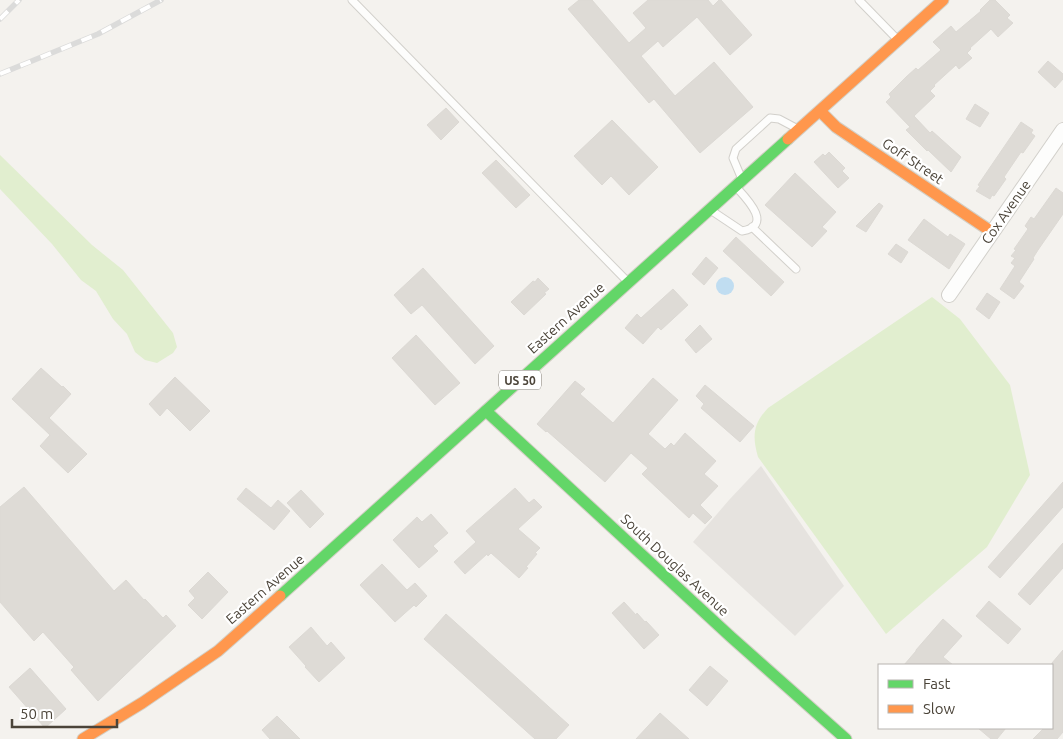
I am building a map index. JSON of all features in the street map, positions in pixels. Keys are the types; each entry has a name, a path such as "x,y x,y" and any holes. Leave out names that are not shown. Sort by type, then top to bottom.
{"main road":[{"name":"Eastern Avenue","path":"83,739 142,704 218,651 942,0"},
{"name":"Goff Street","path":"820,111 836,127 992,232"},
{"name":"South Douglas Avenue","path":"486,411 731,637 846,739"}],"street":[{"name":"Cox Avenue","path":"949,296 1063,130"}],"lane":[{"path":"352,0 628,282"},
{"path":"859,0 898,40"},
{"path":"710,209 742,231 750,230 757,218 739,183 733,158 736,149 770,118 779,119 799,130"},
{"path":"752,227 796,269"}],"green space":[{"path":"0,155 92,245 123,270 173,333 177,347 173,353 157,363 145,360 135,352 127,334 113,319 96,291 81,280 52,244 0,189"},
{"path":"932,297 960,319 1010,385 1030,475 987,547 886,634 758,457 755,431 759,419 768,408"}],"shaded area":[{"path":"761,466 844,586 795,636 693,542"}],"water":[{"path":"725,277 731,280 734,286 731,292 725,295 719,292 716,286 719,280"}],"building":[{"path":"579,0 592,0 629,43 646,28 633,13 648,0 708,0 713,6 721,0 752,35 730,55 697,17 663,47 658,41 641,56 675,96 714,62 753,107 700,153 654,99 649,103 568,9"},
{"path":"990,0 995,0 1010,15 1007,18 1013,23 998,37 991,29 970,48 967,53 972,58 959,69 956,65 934,85 930,91 935,96 914,116 930,133 932,131 961,157 951,172 906,130 910,127 886,102 891,97 889,94 906,77 916,68 918,70 941,50 933,42 951,26 956,32 981,11"},
{"path":"1048,61 1063,74 1063,79 1055,88 1038,72"},
{"path":"975,104 989,113 980,127 966,119"},
{"path":"446,108 459,122 441,140 427,125"},
{"path":"612,120 658,167 629,195 611,176 602,185 574,156"},
{"path":"1021,122 1033,130 1031,133 1035,136 1023,153 1021,152 1004,177 1006,179 990,199 976,191 980,186 978,185"},
{"path":"829,152 845,168 842,171 849,178 838,188 814,162 823,154 825,156"},
{"path":"496,160 530,195 516,208 482,173"},
{"path":"795,173 836,212 822,227 827,231 812,247 765,205"},
{"path":"1056,188 1063,193 1063,214 1019,282 1024,286 1014,299 1000,289 1015,266 1011,263 1015,258 1011,256 1028,229 1025,226 1031,217 1034,219"},
{"path":"879,203 883,206 866,232 856,226"},
{"path":"924,219 948,237 950,234 965,244 949,269 908,240"},
{"path":"736,237 784,282 771,296 723,251"},
{"path":"896,244 908,252 901,263 888,254"},
{"path":"706,257 718,268 704,285 692,274"},
{"path":"423,268 494,346 475,364 422,305 411,314 394,295"},
{"path":"538,278 549,289 524,315 511,302"},
{"path":"673,289 688,305 661,330 658,327 643,344 625,328 637,314 641,318"},
{"path":"987,293 1000,302 989,319 976,309"},
{"path":"700,325 712,339 696,353 685,340"},
{"path":"416,335 460,383 435,405 392,358"},
{"path":"41,368 71,394 49,418 87,454 68,473 40,446 50,435 12,399"},
{"path":"175,377 210,411 190,431 167,408 160,416 149,404"},
{"path":"653,378 678,400 648,434 665,449 671,443 674,446 685,433 716,461 704,474 718,486 700,505 712,517 705,524 693,513 689,518 642,474 648,468 631,453 605,482 537,424 575,381 585,389 580,394 613,423"},
{"path":"705,385 754,426 740,442 701,408 704,404 696,396"},
{"path":"1063,482 1063,507 1000,578 988,567"},
{"path":"24,487 114,591 126,580 163,618 166,615 176,626 98,701 71,670 74,667 43,632 34,641 0,602 0,507"},
{"path":"246,488 271,508 278,500 290,511 274,530 237,499"},
{"path":"515,488 529,503 534,499 542,507 518,529 540,548 535,553 537,554 519,578 491,553 488,556 487,554 465,574 454,562 476,542 466,531"},
{"path":"301,490 324,514 310,528 287,503"},
{"path":"431,514 448,533 433,546 438,551 419,568 393,540 417,517 422,522"},
{"path":"1063,543 1063,568 1030,605 1018,594"},
{"path":"382,564 407,590 415,583 427,596 416,607 414,605 395,622 360,585"},
{"path":"208,572 228,592 202,619 188,605 195,598 189,591"},
{"path":"989,601 1021,629 1008,644 976,616"},
{"path":"624,602 659,635 644,649 612,613"},
{"path":"446,614 569,725 556,739 535,739 424,639"},
{"path":"943,619 962,636 943,657 952,664 905,664"},
{"path":"311,627 327,646 331,642 345,658 319,682 289,647"},
{"path":"1063,650 1063,732 1057,739 1033,739 1043,729 1053,729 1052,663"},
{"path":"710,666 728,681 707,706 689,690"},
{"path":"30,668 66,709 45,728 9,687"},
{"path":"660,713 689,739 636,739"},
{"path":"277,716 300,739 270,739 262,730"},
{"path":"979,729 1005,729 997,739 991,739"}],"railway":[{"path":"0,19 19,0"},
{"path":"0,74 98,34 161,0"}],"traffic: fast":[{"path":"280,596 788,139"},
{"path":"486,411 731,637 846,739"}],"traffic: slow":[{"path":"788,139 943,0"},
{"path":"820,111 836,127 992,232"},
{"path":"83,739 142,703 218,651 280,596"}]}
